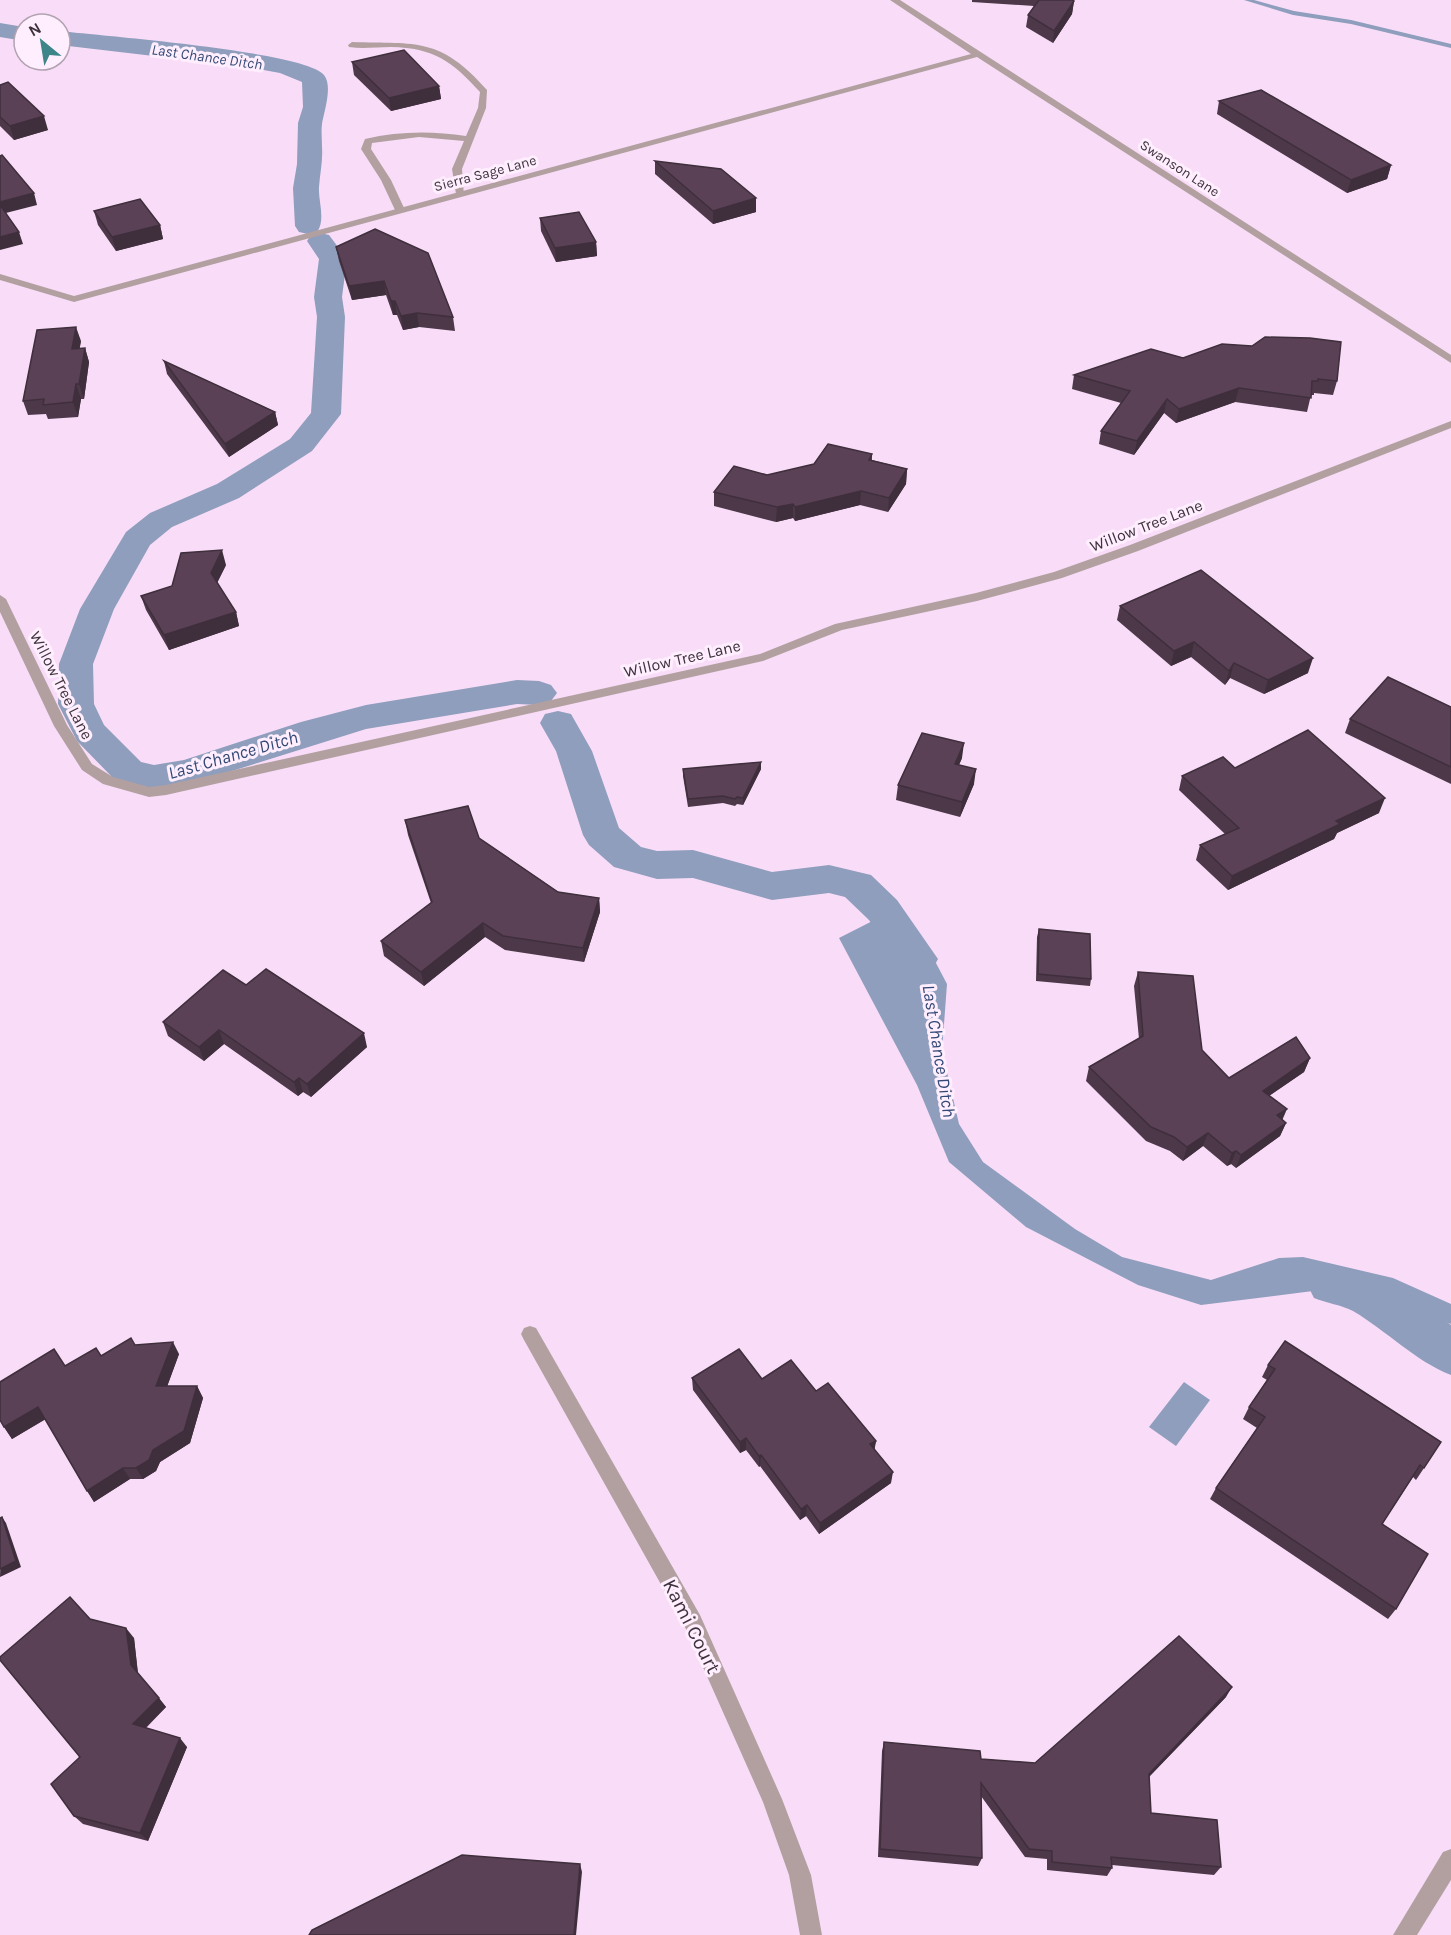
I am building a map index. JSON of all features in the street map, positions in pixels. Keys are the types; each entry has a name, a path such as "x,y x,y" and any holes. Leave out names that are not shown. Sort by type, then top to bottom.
{"street":[{"name":"Swanson Lane","path":"894,0 1451,360"},
{"path":"352,45 403,46 433,50 466,72 484,92 482,108 458,169 461,194"},
{"name":"Sierra Sage Lane","path":"0,276 74,299 979,54"},
{"path":"400,210 386,180 366,149 368,141 388,136 428,133 471,139"},
{"name":"Willow Tree Lane","path":"0,599 61,726 87,767 108,781 149,792 166,790 764,657 839,627 977,597 1058,575 1134,548 1451,424"},
{"name":"Kami Court","path":"530,1334 693,1622 772,1799 800,1875 811,1935"},
{"path":"1404,1935 1451,1860"}],"water":[{"path":"896,909 927,946 947,984 942,1051 959,1124 983,1162 1075,1229 1122,1257 1211,1280 1279,1258 1303,1257 1393,1278 1451,1304 1451,1324 1406,1308 1313,1291 1201,1305 1138,1285 1026,1227 949,1162 917,1085 839,938"},
{"path":"1184,1382 1210,1400 1176,1446 1149,1427"}],"building":[{"path":"1039,0 1074,1 1054,31 1028,15"},
{"path":"404,50 439,86 389,98 352,62"},
{"path":"8,82 44,116 10,126 0,117 0,85"},
{"path":"1261,90 1391,165 1351,180 1219,101"},
{"path":"2,155 34,193 0,202 0,156"},
{"path":"655,161 721,169 756,198 713,211"},
{"path":"140,199 160,225 112,237 94,211"},
{"path":"0,205 19,232 0,237"},
{"path":"579,212 596,242 555,248 540,218"},
{"path":"375,229 428,253 453,317 417,313 401,316 395,301 391,301 384,281 349,286 336,247"},
{"path":"76,327 72,349 85,348 79,384 76,384 73,402 43,405 44,399 23,401 37,330"},
{"path":"1265,337 1310,338 1341,342 1337,381 1318,379 1318,381 1312,381 1311,398 1239,388 1179,409 1167,399 1137,441 1101,431 1130,391 1074,375 1151,349 1183,358 1222,344 1252,346"},
{"path":"164,361 275,412 225,444"},
{"path":"828,444 872,454 869,460 907,469 889,498 861,491 795,507 793,504 777,507 714,492 734,466 767,475 814,464"},
{"path":"222,550 211,573 236,612 164,635 141,596 172,586 181,553"},
{"path":"1201,570 1313,658 1268,680 1234,663 1229,671 1194,642 1174,651 1120,606"},
{"path":"1388,677 1451,707 1451,767 1350,719"},
{"path":"1308,730 1385,798 1336,821 1340,824 1232,876 1200,845 1239,828 1182,776 1223,757 1235,768"},
{"path":"922,733 964,743 955,764 976,769 962,802 898,785"},
{"path":"761,762 743,798 723,796 688,799 683,769"},
{"path":"468,806 479,838 558,892 599,898 583,948 503,936 483,923 421,972 381,941 432,902 405,820"},
{"path":"1039,929 1090,934 1091,979 1038,974"},
{"path":"266,969 364,1033 307,1084 299,1078 294,1082 219,1030 199,1047 163,1022 223,970 246,985"},
{"path":"1138,972 1193,976 1202,1050 1229,1078 1296,1037 1310,1058 1263,1091 1287,1109 1277,1115 1286,1123 1241,1155 1236,1151 1232,1153 1208,1133 1187,1147 1174,1137 1151,1127 1089,1067 1143,1036"},
{"path":"131,1338 135,1345 173,1342 156,1386 197,1386 184,1431 153,1450 149,1460 136,1468 123,1468 87,1491 38,1407 4,1427 0,1420 0,1382 54,1349 65,1366 96,1348 101,1356"},
{"path":"1285,1341 1441,1442 1424,1468 1420,1465 1382,1524 1428,1554 1396,1609 1216,1488 1265,1417 1249,1407 1275,1369 1268,1365"},
{"path":"739,1349 762,1379 791,1360 816,1391 828,1383 876,1441 870,1444 893,1472 820,1523 807,1505 801,1509 746,1438 740,1442 692,1378"},
{"path":"2,1517 16,1561 0,1569 0,1518"},
{"path":"70,1597 90,1619 126,1628 131,1665 159,1698 133,1724 180,1738 140,1833 74,1816 51,1784 80,1757 0,1660 0,1657"},
{"path":"1179,1636 1232,1687 1149,1774 1151,1813 1217,1820 1221,1867 1111,1857 1112,1868 1052,1862 1052,1851 1029,1849 981,1783 982,1858 880,1849 884,1742 980,1751 981,1759 1035,1763"},
{"path":"462,1855 580,1864 574,1935 309,1935 312,1930"}],"waterway":[{"path":"1247,0 1293,13 1351,22 1451,46"},
{"name":"Last Chance Ditch","path":"0,30 12,32"},
{"name":"Last Chance Ditch","path":"72,39 247,60 289,68 314,78 315,107 310,123 310,164 306,188 308,226"},
{"name":"Last Chance Ditch","path":"320,241 333,259 328,297 331,317 326,414 301,445 228,491 161,520 137,539 97,609 76,664 76,704 90,732 128,771 154,778 187,772 314,731 366,717 517,692 539,693"},
{"name":"Last Chance Ditch","path":"558,723 574,751 602,835 628,857 657,865 693,864 772,886 829,879 857,885 883,910 918,959"},
{"name":"Last Chance Ditch","path":"1330,1284 1361,1291 1400,1315 1451,1353"}]}
